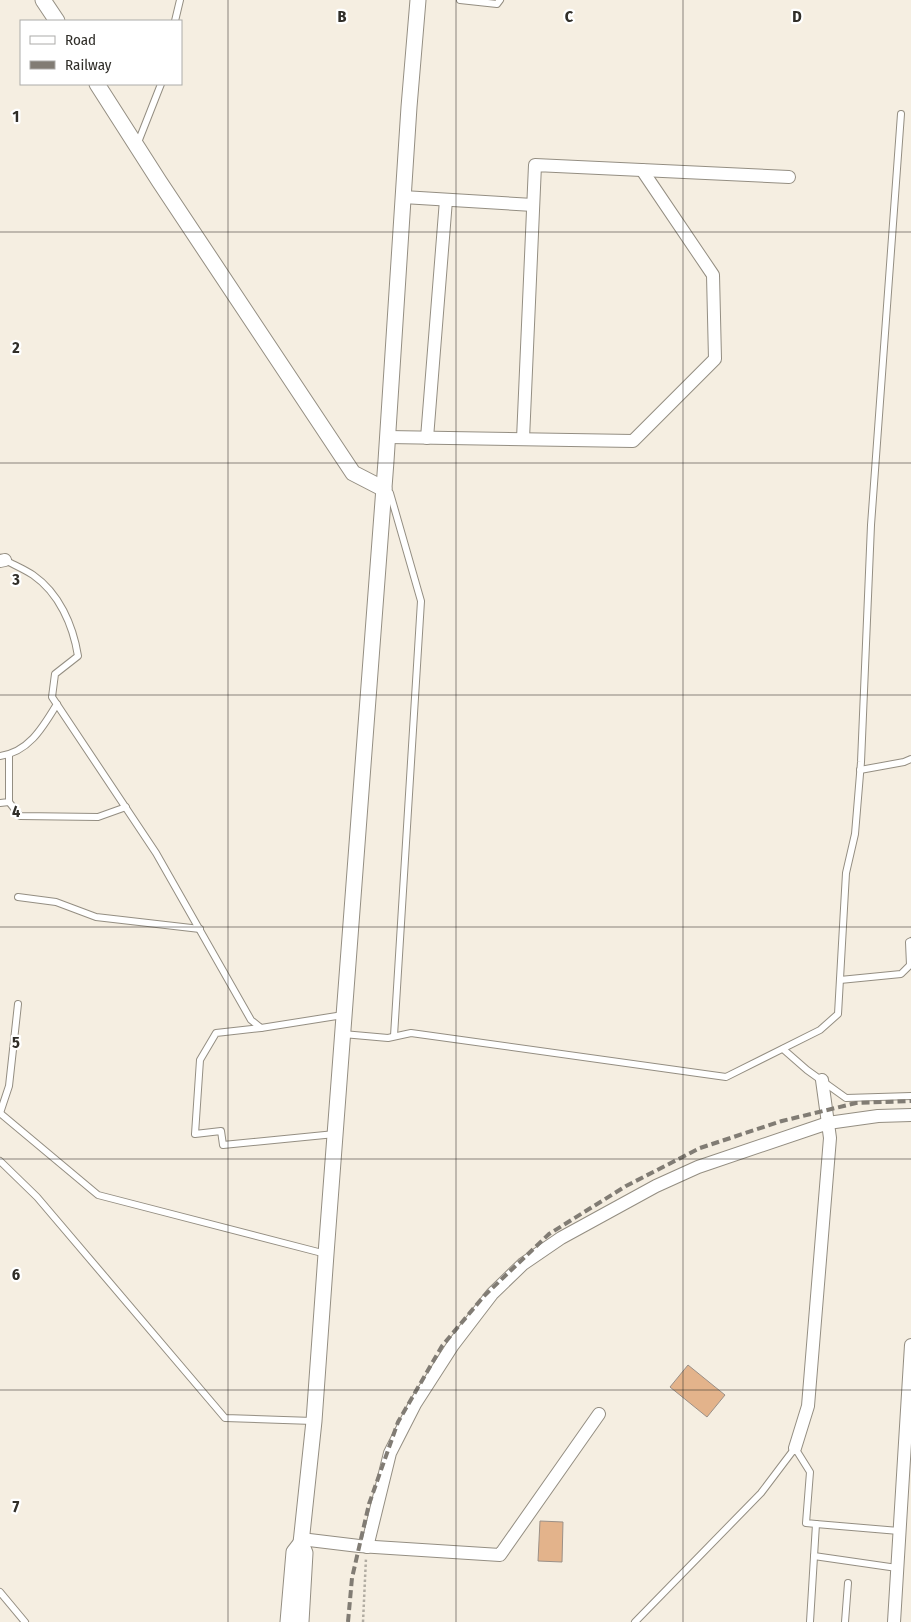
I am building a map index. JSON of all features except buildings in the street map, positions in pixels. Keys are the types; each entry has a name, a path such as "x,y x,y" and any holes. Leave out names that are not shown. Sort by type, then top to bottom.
{"street":[{"path":"44,0 56,20"},
{"path":"301,1622 305,1553 301,1541 314,1421 388,437 418,0"},
{"path":"98,85 353,473 384,489"},
{"path":"523,439 535,165 788,177"},
{"path":"388,437 633,441 715,359 713,275 642,170"},
{"path":"403,197 533,205"},
{"path":"428,438 446,200"},
{"path":"795,1448 808,1406 830,1138 822,1080"},
{"path":"367,1547 390,1453 416,1404 453,1344 486,1301 523,1264 561,1238 656,1186 698,1167 828,1123 878,1116 911,1115"},
{"path":"894,1622 911,1345"},
{"path":"301,1541 500,1555 599,1414"},
{"path":"288,1622 294,1552 301,1541"}],"lane":[{"path":"175,20 180,0"},
{"path":"460,0 497,4 500,0"},
{"path":"136,146 161,85"},
{"path":"342,1034 388,1038 411,1033 726,1077 820,1030 838,1014 846,873 856,834 871,525 901,114"},
{"path":"384,489 390,493 421,601 394,1036"},
{"path":"2,560 33,575 57,597 74,635 78,656 55,674 52,697 156,852 251,1020 261,1028"},
{"path":"0,756 9,755 26,747 57,704"},
{"path":"9,755 9,802 20,816 98,817 126,807"},
{"path":"860,770 911,759"},
{"path":"0,803 9,802"},
{"path":"18,897 56,902 96,917 200,929"},
{"path":"840,980 901,974 910,966 909,942 911,940"},
{"path":"18,1004 9,1086 0,1113 98,1195 326,1254"},
{"path":"335,1134 223,1145 221,1131 195,1134 200,1060 216,1033 344,1015"},
{"path":"783,1049 846,1098 911,1096"},
{"path":"0,1161 37,1196 225,1418 314,1421"},
{"path":"635,1622 761,1493 795,1448 810,1472 806,1523 899,1531"},
{"path":"810,1622 816,1524"},
{"path":"814,1556 897,1568"},
{"path":"845,1622 848,1583"},
{"path":"0,1592 25,1622"}],"path":[{"path":"363,1622 367,1547"}],"railway":[{"path":"348,1622 352,1578 369,1504 398,1422 442,1346 484,1296 549,1234 626,1186 700,1148 782,1121 856,1103 911,1101"}]}
